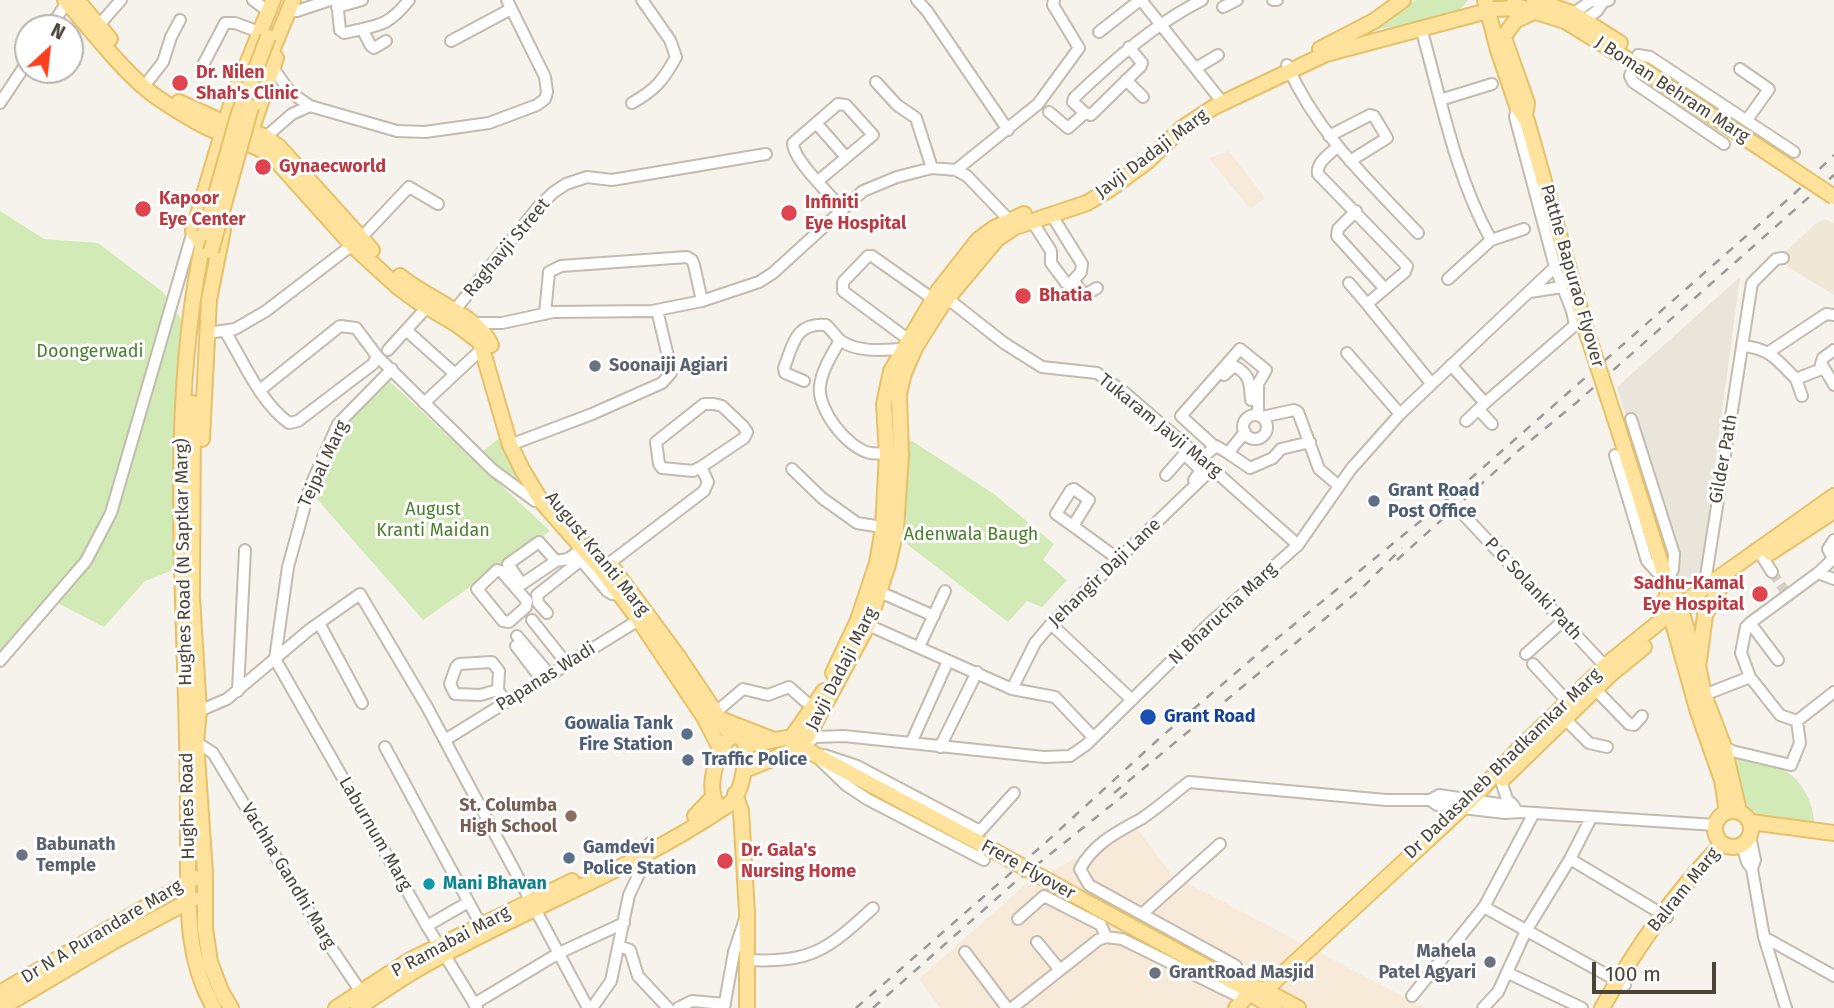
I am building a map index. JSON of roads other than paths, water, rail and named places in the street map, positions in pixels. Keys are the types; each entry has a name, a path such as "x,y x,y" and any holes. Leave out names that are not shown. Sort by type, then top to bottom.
{"main road":[{"name":"Javji Dadaji Marg","path":"1009,225 1032,221 1087,202 1145,158 1179,125 1221,100 1289,68 1374,21 1403,0"},
{"path":"70,1 99,25 149,80 172,98 204,114 223,129"},
{"path":"70,1 87,27 145,88 168,105 254,139"},
{"path":"231,1008 220,991 210,962 205,928 202,746 192,711 193,365 200,304 203,240 223,129 232,101 288,3"},
{"name":"Javji Dadaji Marg","path":"1289,68 1326,54 1459,19 1492,4"},
{"name":"J Boman Behram Marg","path":"1492,4 1519,8 1543,6 1573,20 1705,106 1834,197"},
{"name":"Patthe Bapurao Flyover","path":"1492,4 1500,43 1527,103 1523,115 1587,330 1668,586 1677,598 1676,615"},
{"path":"203,240 239,113 266,40 270,6"},
{"path":"1459,19 1480,27 1500,43 1516,20 1543,6"},
{"path":"193,471 201,449 209,300 224,221 254,139 270,67 266,40"},
{"path":"203,240 248,116 270,67"},
{"path":"204,114 218,112 232,101"},
{"name":"J Boman Behram Marg","path":"1705,106 1834,186"},
{"name":"August Kranti Marg","path":"254,139 279,147 296,175 356,242 380,264 415,287 485,342"},
{"name":"Javji Dadaji Marg","path":"894,455 884,404 891,371 939,296 1009,225 1107,186"},
{"name":"Hughes Road (N Saptkar Marg)","path":"192,711 186,663 180,546 181,474 186,365 203,240"},
{"name":"August Kranti Marg","path":"380,264 398,287 427,307 474,323 485,342 514,444 530,466 546,500 588,551 605,566 732,737"},
{"name":"Javji Dadaji Marg","path":"744,770 802,746 868,625 890,528 899,394 904,373 939,296"},
{"path":"1676,615 1703,589 1832,506"},
{"path":"1676,615 1719,590 1832,506"},
{"name":"Javji Dadaji Marg","path":"802,746 826,687 875,590"},
{"path":"1698,666 1704,615 1719,590"},
{"path":"1676,615 1698,666 1704,695 1724,747 1733,811 1741,837"},
{"path":"1676,615 1698,712 1727,778"},
{"name":"Dr Dadasaheb Bhadkamkar Marg","path":"1472,804 1518,750 1605,666 1676,615"},
{"name":"Dr Dadasaheb Bhadkamkar Marg","path":"1252,997 1501,781 1676,615"},
{"name":"August Kranti Marg","path":"643,617 704,716 721,750"},
{"name":"Hughes Road","path":"192,711 188,914 195,965 214,1008"},
{"path":"718,715 775,740"},
{"path":"718,802 716,761 732,737 738,736 746,745 744,770 735,794 741,811 747,912 747,1008"},
{"name":"Javji Dadaji Marg","path":"746,745 775,740 802,746"},
{"name":"Frere Flyover","path":"802,746 986,854 1092,905 1252,997 1298,1008"},
{"name":"P Ramabai Marg","path":"336,1008 362,1000 413,965 649,849 718,802 727,806 735,794"},
{"path":"1733,811 1717,820 1716,835 1834,840"},
{"path":"1741,837 1834,833"},
{"name":"Balram Marg","path":"1602,1008 1692,880 1741,837"},
{"name":"Dr N A Purandare Marg","path":"0,993 205,873"},
{"path":"1,1008 116,940 204,894"},
{"name":"P Ramabai Marg","path":"442,951 481,925 534,905"},
{"name":"Balram Marg","path":"1611,1008 1621,983"}],"street":[{"path":"99,25 121,0"},
{"path":"253,0 270,6"},
{"path":"288,3 297,11 335,2 362,0"},
{"path":"335,2 342,32 393,20 409,0"},
{"path":"632,103 652,92 666,76 676,57 670,40 642,0"},
{"path":"917,0 1008,130"},
{"path":"958,172 1038,104 1079,48 1053,5 1054,0"},
{"path":"1099,32 1140,0 1221,100"},
{"path":"1129,47 1142,64 1091,115 1085,113 1073,100 1101,72 1129,47 1159,24 1202,0"},
{"path":"1573,20 1591,1 1606,1"},
{"path":"270,67 290,92 305,104 397,131 425,132 489,122 537,105 545,99 545,77 509,5 451,41"},
{"path":"149,80 163,62 180,20"},
{"path":"203,65 225,23 231,22 266,40"},
{"path":"1421,28 1471,198 1490,240"},
{"path":"362,29 374,48 386,41"},
{"path":"169,47 180,54"},
{"path":"1196,68 1218,55"},
{"path":"1724,144 1633,82 1630,76 1636,60 1650,57 1794,152"},
{"path":"1289,68 1305,101 1329,136 1418,233"},
{"path":"1740,68 1769,89 1747,120"},
{"path":"1101,72 1117,89"},
{"path":"1126,80 1143,97"},
{"path":"0,103 14,82"},
{"path":"876,82 897,105 916,118 932,168"},
{"path":"1440,100 1492,84"},
{"path":"254,139 305,104"},
{"path":"818,181 873,135 846,105 838,104 793,143 793,151 818,181 842,208"},
{"path":"1049,112 1068,128 1085,113"},
{"path":"1329,136 1370,115 1374,116 1387,138 1350,161"},
{"path":"1466,421 1575,325 1555,267 1515,117 1523,115"},
{"path":"816,123 846,158"},
{"path":"1338,146 1320,164 1318,174 1407,266 1405,272 1367,304"},
{"name":"Raghavji Street","path":"453,318 541,205 560,188 587,177 612,180 766,155"},
{"path":"474,323 502,323 545,314 657,310 702,301 766,277 863,191 897,177 932,168 967,176 971,185 1009,225"},
{"path":"208,333 246,324 266,311 356,242 409,187 438,204"},
{"path":"1356,211 1338,229 1337,236 1385,289"},
{"path":"1032,221 1051,251 1052,265 1066,284 1070,284 1083,268 1081,260 1051,214"},
{"path":"1448,279 1490,240 1524,229"},
{"path":"0,661 86,561 111,513 203,240"},
{"name":"Tukaram Javji Marg","path":"906,344 843,291 843,282 868,256 939,296 1042,367 1097,373 1176,436 1201,464 1213,468 1298,545"},
{"path":"545,314 549,272 561,267 687,257 694,265 702,301"},
{"name":"Gilder Path","path":"1703,589 1752,283 1776,259 1783,258"},
{"name":"N Bharucha Marg","path":"802,746 816,737 844,736 1044,757 1070,756 1086,745 1210,623 1298,545 1351,469 1400,415 1555,267"},
{"path":"1074,281 1084,295 1097,288"},
{"path":"1349,283 1431,383"},
{"path":"1529,292 1562,287"},
{"path":"388,350 427,307"},
{"path":"514,444 662,383 671,369 657,310"},
{"path":"1769,352 1826,314 1834,315"},
{"path":"424,403 502,323"},
{"path":"804,381 784,371 800,331 817,324 826,325 840,340 862,348 880,350 906,344"},
{"path":"260,390 341,326 356,328 377,356 493,470 535,501 546,500"},
{"path":"406,330 455,374"},
{"path":"225,331 260,390 278,415 289,423 298,421 373,363 377,356"},
{"path":"840,340 820,384 822,406 829,418 857,446 869,453 894,455"},
{"path":"1742,346 1757,347 1769,352 1796,379 1802,396"},
{"path":"1310,442 1281,449 1273,458 1250,468 1219,446 1214,446 1181,417 1240,349 1266,370 1258,384 1260,416 1268,428 1263,436 1254,439 1245,432 1243,426 1247,418 1260,416 1296,411 1299,413 1310,442 1319,469 1339,486"},
{"path":"1834,350 1823,358 1821,364 1834,385"},
{"path":"1347,353 1400,415"},
{"path":"1451,365 1492,424"},
{"path":"1176,436 1232,366 1249,377 1251,400"},
{"path":"1796,379 1824,368"},
{"name":"Tejpal Marg","path":"275,659 288,567 310,487 338,424 392,369"},
{"path":"714,404 722,406 747,432 744,438 701,467 692,471 662,468 656,442 700,407 714,404"},
{"path":"1631,419 1674,554 1674,569 1668,586"},
{"path":"1228,453 1245,432"},
{"path":"1190,491 1188,487 1214,446"},
{"path":"1166,475 1187,451"},
{"path":"1615,455 1647,561 1668,586"},
{"path":"605,566 708,487 701,467"},
{"name":"Jehangir Daji Lane","path":"1012,688 1035,643 1051,624 1213,468"},
{"path":"792,469 843,515 857,523 890,528"},
{"name":"P G Solanki Path","path":"1462,513 1605,666"},
{"path":"1073,526 1118,559"},
{"path":"1797,721 1780,715 1751,677 1741,653 1746,626 1833,559 1828,549 1834,540"},
{"path":"238,691 245,550"},
{"path":"522,596 562,560 588,551"},
{"path":"588,551 607,591 612,594 626,594"},
{"path":"547,613 538,603 537,594 588,551"},
{"path":"1763,558 1772,572"},
{"path":"500,570 522,596 527,601 526,607 512,621 507,622 503,621 477,589 478,585 500,570"},
{"path":"1818,573 1834,579"},
{"path":"875,590 934,616"},
{"path":"919,647 945,591"},
{"path":"192,711 227,699 360,594 444,740 590,1008 611,981 629,895 649,849"},
{"name":"Papanas Wadi","path":"444,740 643,617"},
{"path":"532,620 567,664"},
{"path":"1526,654 1563,621"},
{"path":"320,623 362,703"},
{"path":"1750,623 1778,660"},
{"path":"1051,624 1132,700"},
{"path":"868,625 1012,688 1055,696 1093,737"},
{"path":"516,641 538,661 546,677 516,641"},
{"path":"538,661 554,648"},
{"name":"Laburnum Marg","path":"275,659 475,1006"},
{"path":"911,743 948,661"},
{"path":"498,690 480,695 455,694 450,684 459,664 492,662 500,675 498,690 506,702"},
{"path":"1532,664 1567,701"},
{"path":"940,747 977,672"},
{"path":"1704,695 1751,677"},
{"path":"718,715 743,688 768,695 789,687 806,702"},
{"path":"1595,689 1629,724 1634,725 1642,716"},
{"path":"1797,721 1834,692"},
{"path":"1565,719 1589,743 1607,747"},
{"path":"1724,747 1791,765 1800,743 1797,721"},
{"name":"Vachha Gandhi Marg","path":"202,746 214,753 362,1000"},
{"path":"802,746 857,766 980,831 1014,793"},
{"path":"385,747 481,925"},
{"path":"1501,781 1507,799 1520,812"},
{"path":"1252,997 1236,966 1089,885 1080,869 1088,854 1189,782 1385,800 1430,800 1439,795 1472,804 1506,805 1520,812 1715,825"},
{"path":"1412,996 1484,907 1534,813"},
{"path":"1483,1008 1498,992 1526,931 1570,859 1591,818"},
{"path":"1741,837 1747,862 1752,869 1764,937 1786,1008"},
{"path":"1142,914 1220,844"},
{"path":"1570,859 1665,915"},
{"path":"1018,919 1044,896 1101,925 1106,937"},
{"path":"427,926 465,904"},
{"path":"1484,907 1621,983"},
{"path":"747,960 774,961 810,955 835,942 873,908"},
{"path":"678,1008 692,1001 725,1006 734,952 747,912"},
{"path":"475,1006 559,953 624,923"},
{"path":"965,951 1010,1008 1098,940 1106,937 1122,939 1252,997"},
{"path":"1764,937 1834,976"},
{"path":"1037,942 1060,970"},
{"path":"619,946 630,950 638,976 668,1008"},
{"path":"1508,973 1581,1008"}],"tunnel":[{"path":"1772,572 1785,591"}],"railway":[{"path":"856,1008 1044,844 1161,737 1445,501 1794,194 1834,155"},
{"path":"1397,560 1834,175"},
{"path":"1114,793 1362,588 1402,548"},
{"path":"873,1008 1014,883 1129,791"}],"place":[{"name":"Dr. Nilen Shah's Clinic","path":"180,83"},
{"name":"Gynaecworld","path":"263,167"},
{"name":"Kapoor Eye Center","path":"143,209"},
{"name":"Infiniti Eye Hospital","path":"789,213"},
{"name":"Bhatia","path":"1023,296"},
{"name":"Soonaiji Agiari","path":"595,366"},
{"name":"Grant Road Post Office","path":"1374,501"},
{"name":"Sadhu-Kamal Eye Hospital","path":"1760,594"},
{"name":"Grant Road","path":"1148,717"},
{"name":"Gowalia Tank Fire Station","path":"687,734"},
{"name":"Traffic Police","path":"688,760"},
{"name":"St. Columba High School","path":"571,816"},
{"name":"Babunath Temple","path":"22,855"},
{"name":"Gamdevi Police Station","path":"569,858"},
{"name":"Dr. Gala's Nursing Home","path":"725,861"},
{"name":"Mani Bhavan","path":"429,884"},
{"name":"Mahela Patel Agyari","path":"1490,962"},
{"name":"GrantRoad Masjid","path":"1155,973"}],"park label":[{"name":"Doongerwadi","path":"90,352"},
{"name":"August Kranti Maidan","path":"433,520"},
{"name":"Adenwala Baugh","path":"971,535"}]}
